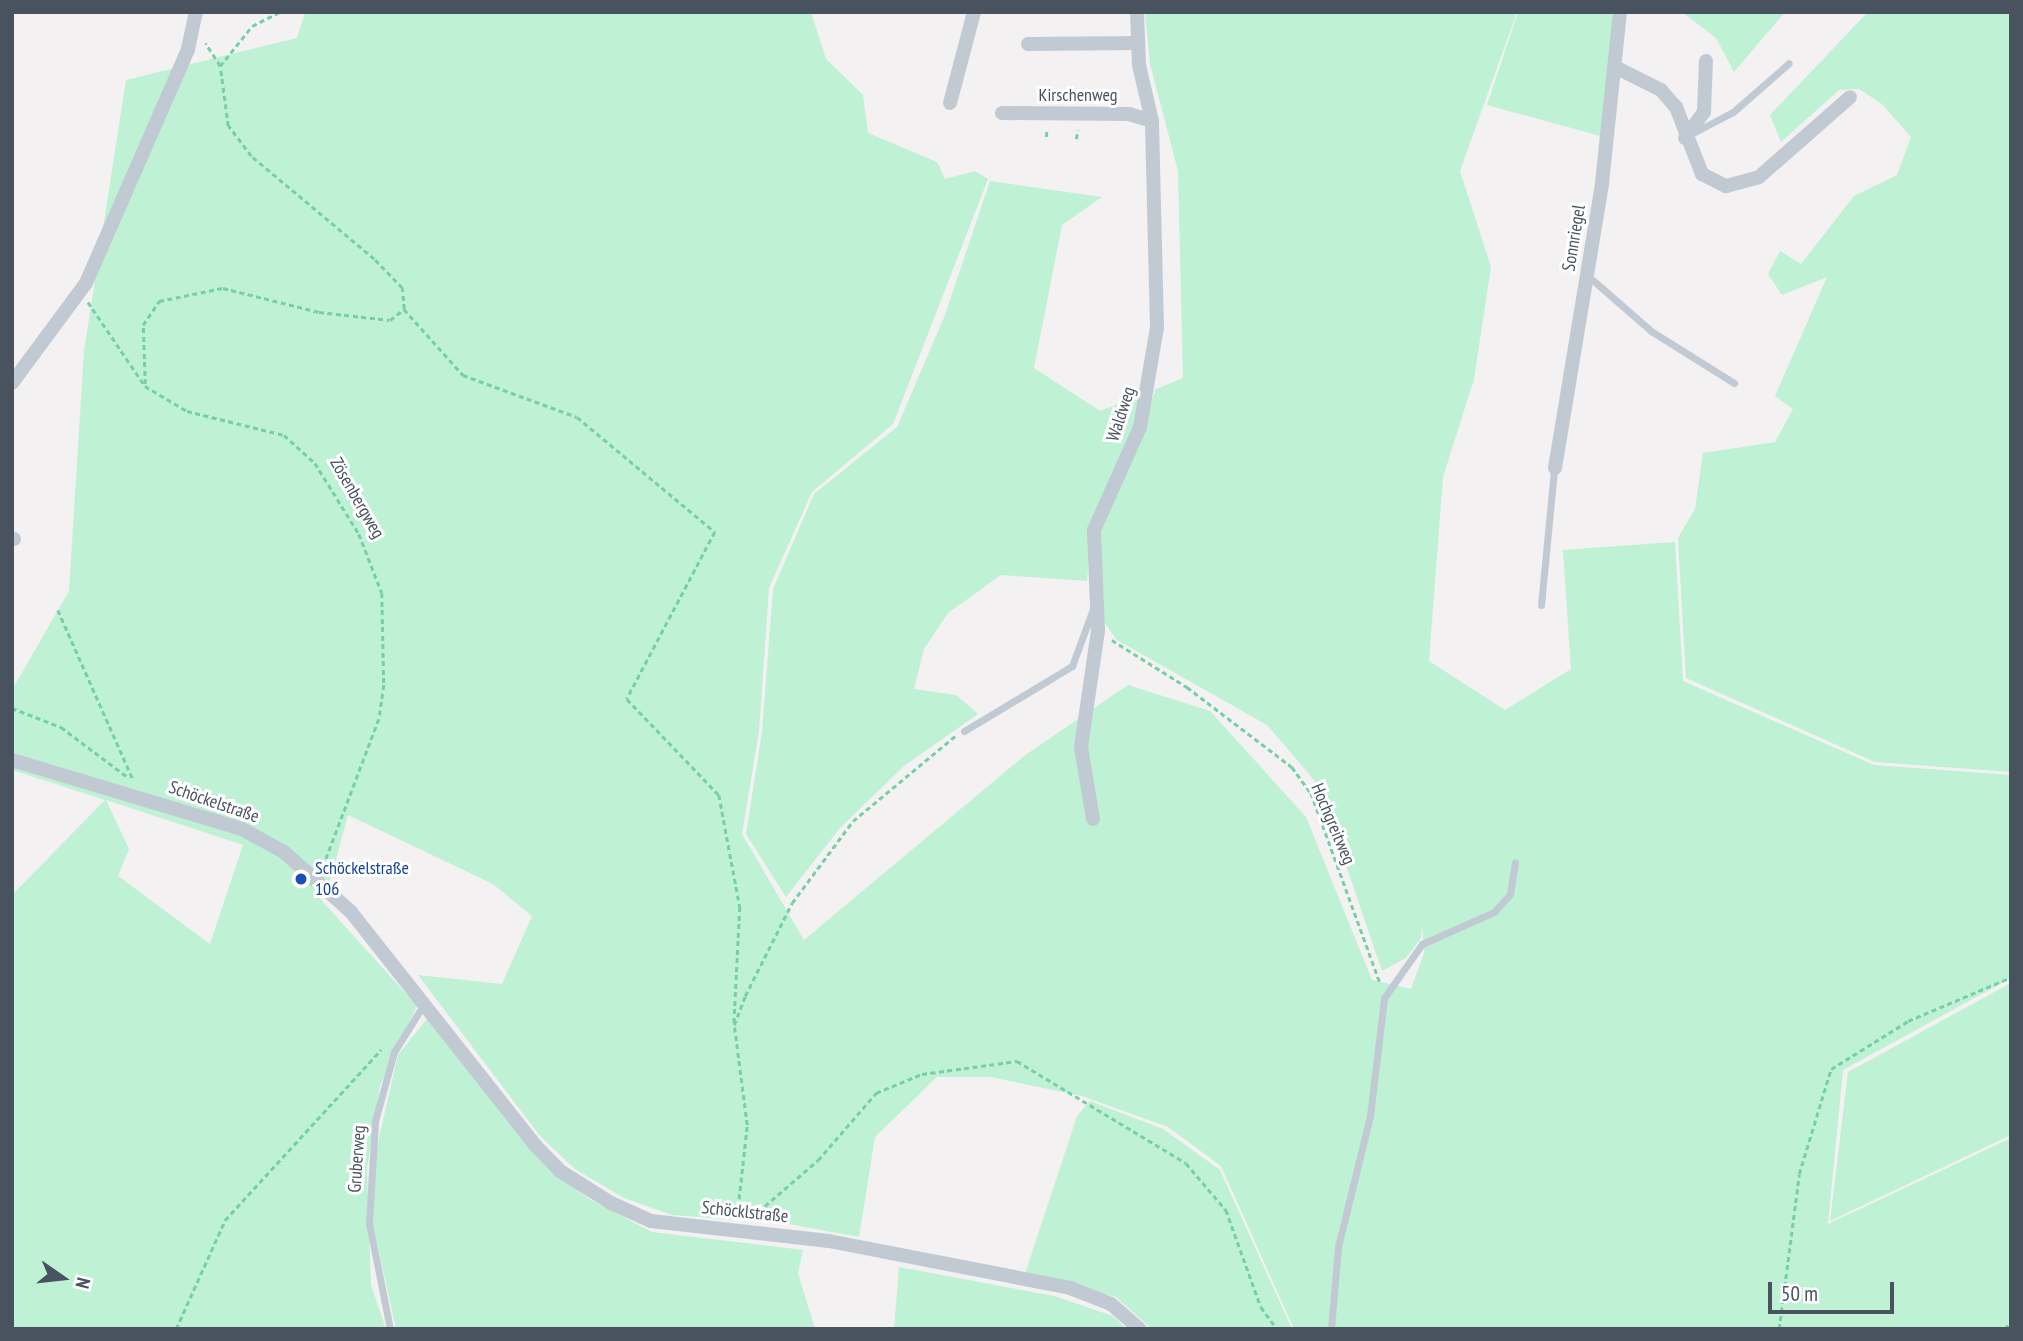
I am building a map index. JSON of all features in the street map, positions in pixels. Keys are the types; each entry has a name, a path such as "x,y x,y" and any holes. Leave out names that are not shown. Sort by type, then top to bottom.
{"street":[{"path":"950,103 974,12"},
{"name":"Waldweg","path":"1093,819 1082,715 1098,631 1094,530 1140,427 1153,376 1159,292 1152,121 1138,43 1138,12"},
{"name":"Sonnriegel","path":"1555,468 1588,276 1620,12"},
{"path":"12,383 80,294 195,19"},
{"path":"1028,44 1138,43"},
{"path":"1685,138 1703,112 1706,61"},
{"path":"1615,67 1661,90 1676,107 1685,138 1702,174 1726,186 1759,177 1850,97"},
{"name":"Kirschenweg","path":"1002,113 1129,114 1152,121"},
{"name":"Schöckelstraße","path":"12,760 242,829 284,852 318,884 426,1000"},
{"name":"Schöcklstraße","path":"426,1000 536,1146 580,1186 652,1221 829,1241 1070,1288 1111,1304 1140,1329"}],"lane":[{"path":"1685,138 1733,112 1789,63"},
{"path":"1588,276 1651,331 1734,383"},
{"path":"1541,605 1555,468"},
{"path":"964,731 1072,666 1095,606"},
{"path":"1331,1329 1338,1247 1370,1116 1384,998 1422,944 1494,912 1510,894 1515,862"},
{"name":"Gruberweg","path":"390,1329 371,1244 375,1121 394,1052 426,1000"}],"path":[{"path":"220,66 252,26 279,12"},
{"path":"195,19 220,66 228,126 251,156 373,259 402,288 404,309 463,374 577,417 715,532 627,699 719,795 740,907 734,1026 747,1125 737,1231"},
{"path":"145,386 142,326 159,301 223,288 319,312 390,320 404,309"},
{"name":"Zösenbergweg","path":"80,294 145,386 187,411 284,435 315,463 359,534 382,593 388,651 379,719 318,884"},
{"path":"12,708 61,727 134,782 118,758 58,610"},
{"name":"Hochgreitweg","path":"1098,631 1187,687 1292,767 1311,793 1384,998"},
{"path":"734,1026 792,902 853,821 941,743 964,731"},
{"path":"1779,1329 1799,1174 1831,1069 1908,1021 2011,977"},
{"path":"176,1329 225,1220 390,1040"},
{"path":"737,1231 818,1160 876,1093 922,1074 1017,1061 1186,1163 1226,1210 1261,1307 1278,1329"},
{"path":"2004,1329 2011,1320"}],"green space":[{"path":"305,12 811,12 826,59 863,95 868,133 937,162 945,179 975,171 988,179 893,424 812,492 769,588 759,731 742,834 804,940 1024,756 1128,685 1210,711 1306,817 1372,980 1411,989 1424,953 1422,924 1421,938 1406,958 1382,971 1319,786 1267,725 1117,640 1105,623 1098,593 1099,527 1156,389 1183,378 1178,171 1150,64 1145,12 1517,12 1460,171 1491,267 1474,379 1443,477 1429,661 1505,710 1571,669 1563,550 1675,542 1683,681 1874,765 2011,775 2011,978 1843,1070 1828,1224 2011,1138 2011,1329 1294,1329 1221,1166 1168,1127 1082,1096 991,1077 937,1077 875,1137 859,1237 783,1223 672,1215 624,1198 575,1169 540,1136 418,975 502,984 532,916 493,884 348,815 330,881 314,892 417,1006 380,1085 367,1169 371,1285 386,1329 12,1329 12,895 105,800 12,770 12,690 69,591 84,351 126,80 297,38","holes":["106,800 243,845 210,944 118,876 129,849"]},
{"path":"1518,12 1615,12 1604,137 1487,105"},
{"path":"1682,12 1785,12 1734,72 1716,38"},
{"path":"1868,12 2011,12 2011,772 1875,762 1686,678 1678,538 1695,509 1703,453 1775,442 1793,409 1775,396 1827,277 1782,295 1768,274 1780,251 1801,264 1854,196 1897,175 1911,137 1882,104 1859,89 1839,90 1781,142 1770,115"},
{"path":"990,181 1102,197 1062,225 1034,368 1100,411 1146,393 1089,556 1087,581 1001,575 948,613 924,649 914,689 956,695 978,714 904,766 840,828 786,897 746,834 762,732 773,589 814,494 897,427 945,315"},
{"path":"2011,983 2011,1135 1830,1221 1848,1072"},
{"path":"430,1015 545,1165 589,1199 652,1232 803,1250 798,1273 815,1329 396,1329 373,1224 375,1155 398,1055"},
{"path":"1090,1101 1163,1129 1220,1170 1292,1329 1152,1329 1116,1297 1025,1274 1077,1116"},
{"path":"899,1267 1054,1296 1113,1316 1126,1329 894,1329"}],"place":[{"name":"Schöckelstraße 106","path":"301,879"}]}
